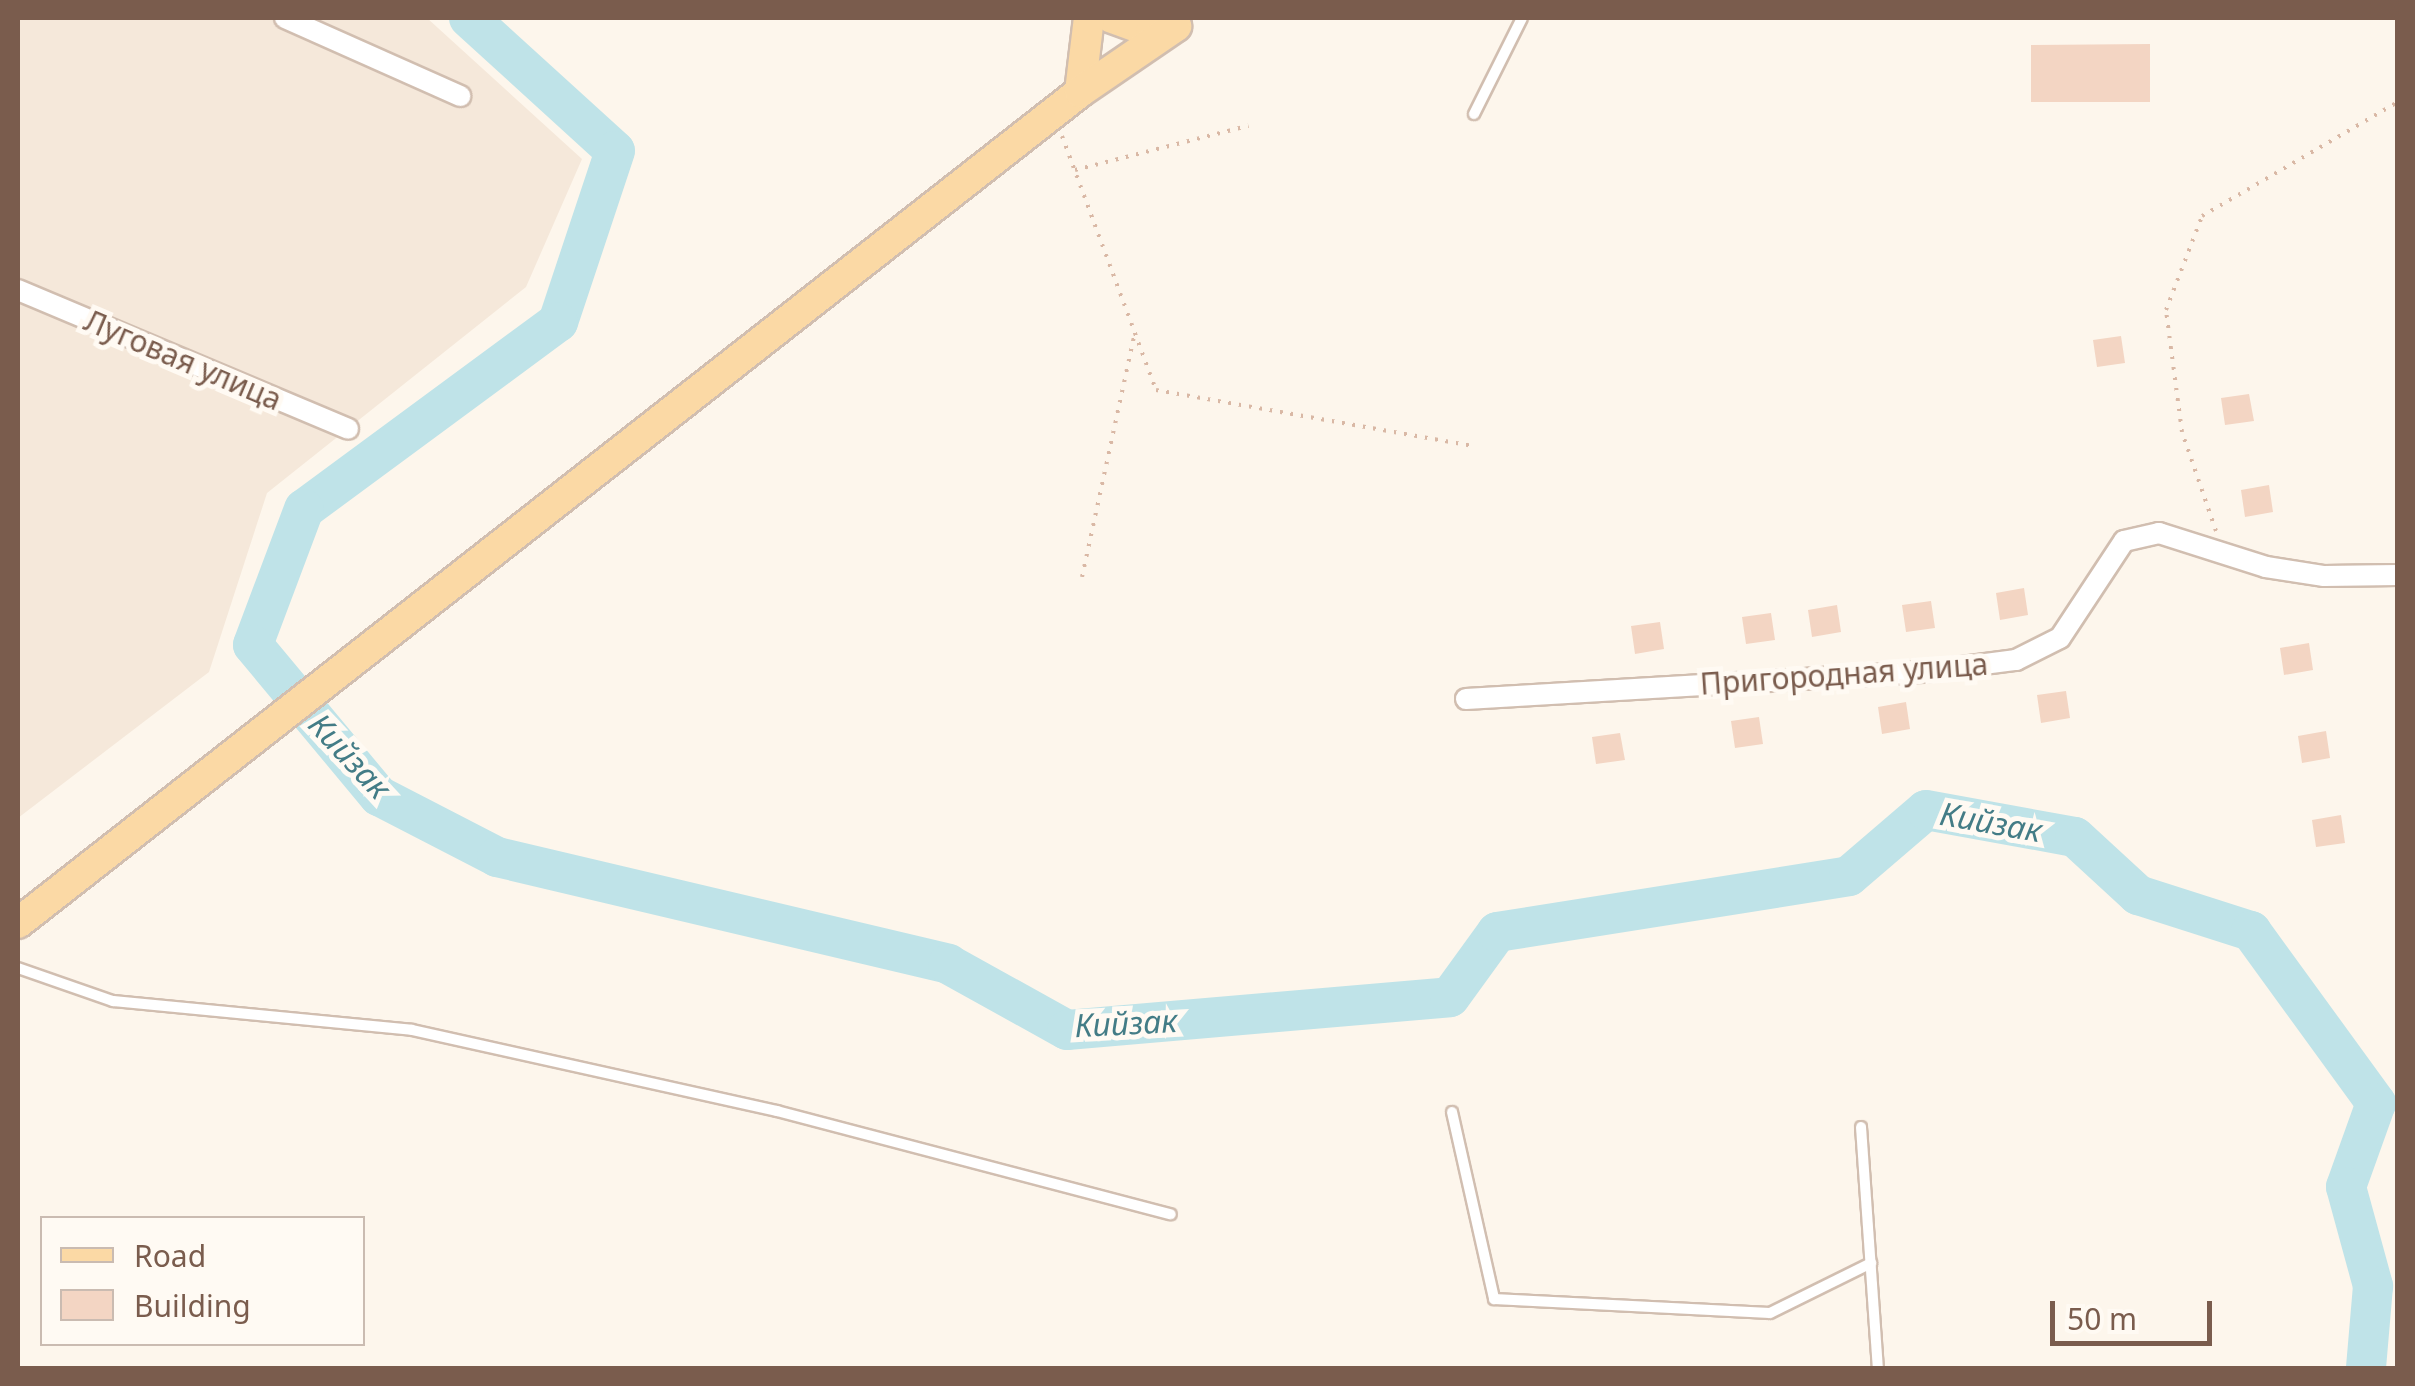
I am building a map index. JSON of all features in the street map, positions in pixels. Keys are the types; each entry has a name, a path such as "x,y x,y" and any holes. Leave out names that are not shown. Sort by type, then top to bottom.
{"main road":[{"path":"1080,92 1089,18"},
{"path":"1112,18 1150,32 1182,22"},
{"path":"18,923 1080,92 1182,22"}],"street":[{"path":"285,18 460,96"},
{"name":"Луговая улица","path":"18,290 348,429"},
{"name":"Пригородная улица","path":"1466,699 1922,672 2016,660 2060,638 2124,542 2159,532 2266,567 2324,576 2398,575"}],"lane":[{"path":"1474,114 1522,18"},
{"path":"18,968 113,1001 412,1030 777,1112 1171,1214"},
{"path":"1452,1112 1494,1299 1770,1314 1871,1262"},
{"path":"1861,1128 1878,1368"}],"path":[{"path":"2223,551 2182,432 2166,310 2202,216 2398,102"},
{"path":"1054,113 1156,390 1474,446"},
{"path":"1075,170 1248,126"},
{"path":"1082,578 1135,332"}],"shaded area":[{"path":"18,18 427,18 582,159 526,287 267,493 209,672 18,818"}],"building":[{"path":"2150,44 2150,102 2031,102 2031,45"},
{"path":"2121,336 2125,363 2097,367 2093,340"},
{"path":"2249,394 2254,421 2225,425 2221,398"},
{"path":"2269,485 2273,512 2245,517 2241,490"},
{"path":"2024,588 2028,615 2000,620 1996,593"},
{"path":"1931,601 1935,628 1906,632 1902,605"},
{"path":"1837,605 1841,632 1812,637 1808,610"},
{"path":"1771,613 1775,640 1746,644 1742,617"},
{"path":"1660,622 1664,649 1635,654 1631,626"},
{"path":"2309,643 2313,670 2284,675 2280,648"},
{"path":"2066,691 2070,718 2041,723 2037,695"},
{"path":"1906,702 1910,729 1882,734 1878,707"},
{"path":"1759,717 1763,744 1735,748 1731,721"},
{"path":"2326,731 2330,758 2302,763 2298,736"},
{"path":"1620,733 1625,760 1596,764 1592,737"},
{"path":"2341,815 2345,843 2316,847 2312,820"}],"waterway":[{"name":"Кийзак","path":"469,18 615,151 558,322 304,509 253,645 379,796 497,857 948,964 1067,1030 1450,997 1497,932 1849,876 1926,810 2075,837 2138,895 2251,931 2376,1103 2346,1187 2373,1286 2366,1368"}]}
